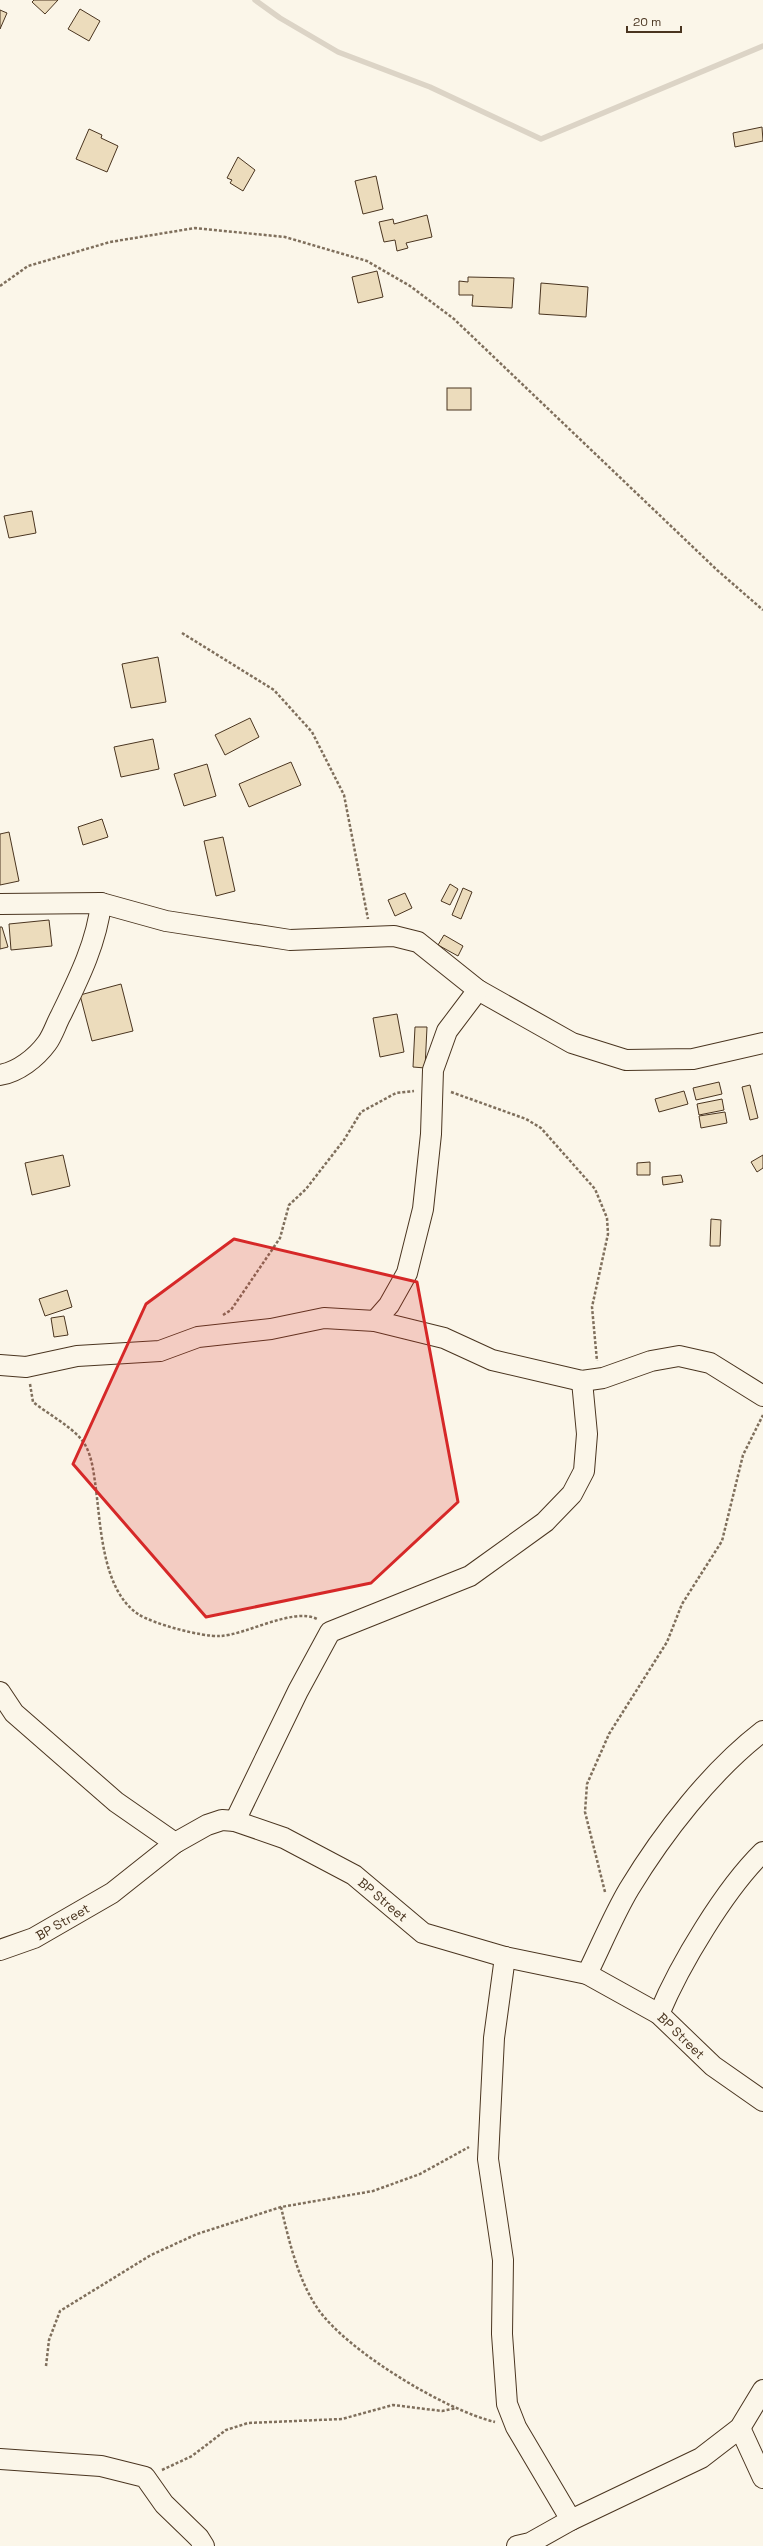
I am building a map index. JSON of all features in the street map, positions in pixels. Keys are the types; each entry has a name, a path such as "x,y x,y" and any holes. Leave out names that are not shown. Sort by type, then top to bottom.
{"street":[{"path":"0,1075 10,1074 29,1061 47,1043 80,973 99,925 101,903"},
{"path":"0,904 101,903 166,921 290,940 394,936 418,942 478,990 572,1043 626,1060 693,1059 763,1042"},
{"path":"375,1321 389,1304 407,1273 422,1217 431,1134 431,1090 433,1070 447,1031 478,990"},
{"path":"0,1365 26,1367 77,1356 160,1351 198,1337 271,1329 324,1318 375,1321 444,1338 492,1360 582,1381 603,1378 651,1360 679,1356 710,1363 763,1396"},
{"path":"236,1822 298,1691 330,1632 470,1576 545,1522 572,1494 584,1471 587,1434 582,1381"},
{"path":"0,1692 14,1714 116,1802 176,1843"},
{"path":"587,1974 629,1889 678,1819 736,1752 763,1731"},
{"name":"BP Street","path":"0,1950 34,1938 112,1893 176,1843 207,1825 222,1820 236,1822 284,1838 354,1875 422,1933 505,1957 587,1974 660,2014 713,2066 763,2101"},
{"path":"660,2014 668,1994 717,1910 763,1852"},
{"path":"505,1957 494,2038 488,2159 503,2260 502,2334 507,2404 516,2427 571,2520"},
{"path":"526,2545 571,2520 701,2458 740,2428 763,2390"},
{"path":"740,2428 763,2478"},
{"path":"0,2459 101,2466 145,2477 164,2504 199,2538 204,2546"}],"path":[{"path":"0,286 28,266 110,242 195,228 285,237 367,261 410,286 454,319 717,570 763,610"},
{"path":"182,633 274,690 312,732 344,795 372,936"},
{"path":"218,1318 231,1310 280,1238 289,1205 306,1189 344,1140 361,1112 396,1093 431,1090 452,1092 526,1119 541,1128 595,1189 607,1218 608,1234 592,1307 596,1356 603,1378"},
{"path":"26,1367 33,1402 82,1439 92,1460 107,1567 120,1594 138,1614 162,1626 220,1636 294,1617 312,1616 322,1622 330,1632"},
{"path":"605,1895 585,1812 587,1784 609,1734 667,1642 682,1604 722,1542 743,1455 763,1414"},
{"path":"46,2366 49,2340 60,2310 158,2252 197,2234 281,2207 373,2191 420,2174 488,2137"},
{"path":"281,2207 293,2257 318,2309 341,2335 411,2385 476,2418 516,2427"},
{"path":"145,2477 192,2456 226,2430 248,2423 342,2419 393,2405 442,2410 458,2408"}],"highlighted area":[{"path":"234,1239 417,1282 458,1502 371,1583 206,1617 73,1464 146,1304"}],"building":[{"path":"34,0 58,0 45,14 32,2"},
{"path":"80,9 100,21 89,41 68,29"},
{"path":"0,10 7,13 0,29"},
{"path":"762,127 763,141 735,147 733,133"},
{"path":"89,129 102,135 101,138 118,146 107,172 76,159"},
{"path":"238,157 255,170 243,191 230,183 232,180 227,178"},
{"path":"376,176 383,209 363,214 355,181"},
{"path":"427,215 432,237 406,243 408,248 397,251 395,240 384,242 379,222 393,219 394,224"},
{"path":"377,271 383,297 358,303 352,277"},
{"path":"468,277 514,278 512,308 472,306 473,295 459,295 459,281 468,282"},
{"path":"541,283 588,287 586,317 539,314"},
{"path":"447,388 471,388 471,410 447,410"},
{"path":"32,511 36,533 9,538 4,516"},
{"path":"158,657 166,702 131,708 122,664"},
{"path":"250,718 259,737 225,755 215,735"},
{"path":"153,739 159,769 121,777 114,747"},
{"path":"291,762 301,785 249,807 239,784"},
{"path":"207,764 216,796 184,806 174,774"},
{"path":"102,819 108,837 83,845 78,827"},
{"path":"9,832 19,881 0,885 0,834"},
{"path":"223,837 235,891 216,896 204,841"},
{"path":"450,884 458,889 450,905 441,901"},
{"path":"463,888 472,892 461,919 452,915"},
{"path":"405,893 412,908 395,916 388,900"},
{"path":"49,920 52,946 11,950 9,924"},
{"path":"0,927 2,927 8,947 0,949"},
{"path":"444,935 463,946 458,956 438,945"},
{"path":"121,984 133,1031 92,1041 80,995"},
{"path":"397,1014 404,1052 380,1057 373,1018"},
{"path":"415,1027 427,1027 425,1068 413,1067"},
{"path":"719,1082 722,1094 696,1100 693,1088"},
{"path":"750,1085 758,1118 750,1120 742,1087"},
{"path":"684,1091 688,1104 659,1112 655,1099"},
{"path":"722,1099 724,1110 699,1115 697,1104"},
{"path":"725,1112 727,1123 701,1128 699,1116"},
{"path":"63,1155 70,1186 32,1195 25,1163"},
{"path":"763,1155 763,1168 757,1172 751,1162"},
{"path":"650,1162 650,1175 637,1175 637,1163"},
{"path":"681,1175 683,1182 663,1185 662,1177"},
{"path":"711,1219 721,1220 720,1246 710,1246"},
{"path":"67,1290 72,1307 45,1316 39,1299"},
{"path":"64,1316 68,1335 54,1337 51,1318"}],"waterway":[{"path":"255,0 280,18 338,52 430,87 541,139 763,46"}]}
